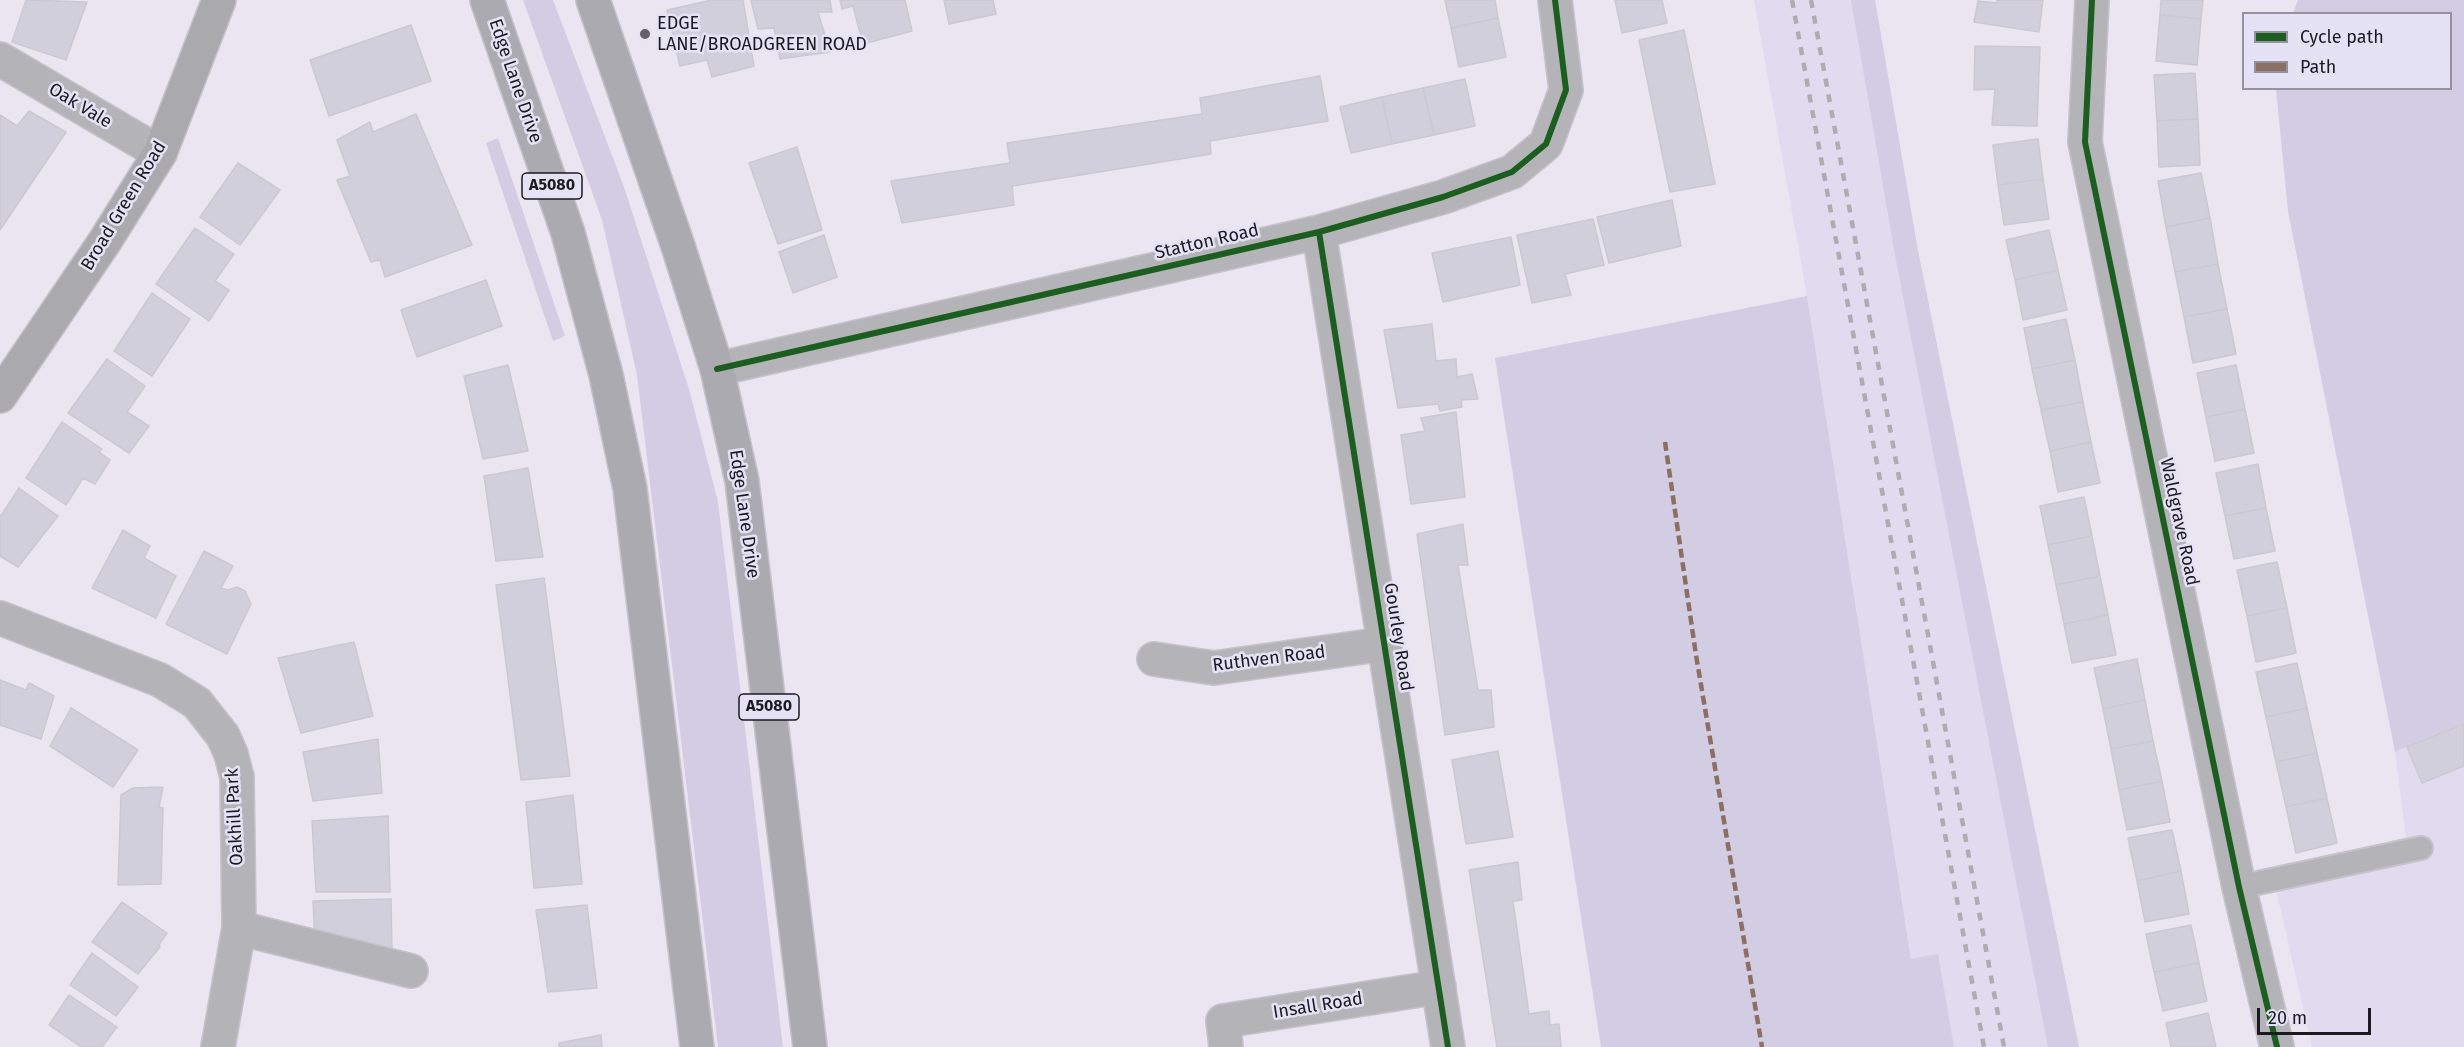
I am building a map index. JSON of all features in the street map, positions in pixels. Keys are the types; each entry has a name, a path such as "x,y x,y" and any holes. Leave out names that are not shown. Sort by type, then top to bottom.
{"highway":[{"name":"Edge Lane Drive","path":"487,0 568,233 606,375 630,489 697,1047"},
{"name":"Edge Lane Drive","path":"593,0 678,246 717,369 742,481 810,1047"}],"main road":[{"name":"Broad Green Road","path":"0,396 105,241 160,153 219,0"}],"street":[{"name":"Statton Road","path":"717,369 1319,232 1443,197 1512,172 1546,144 1566,90 1555,0"},
{"name":"Waldgrave Road","path":"2092,0 2085,142 2239,887 2277,1047"},
{"name":"Oak Vale","path":"0,59 160,153"},
{"name":"Gourley Road","path":"1319,232 1448,1047"},
{"name":"Oakhill Park","path":"0,618 160,680 197,704 211,718 223,736 237,777 239,928 218,1047"},
{"name":"Ruthven Road","path":"1154,659 1214,668 1384,644"},
{"path":"239,928 411,971"},
{"name":"Insall Road","path":"1226,1047 1223,1021 1439,987"}],"lane":[{"path":"2239,887 2421,848"}],"shaded area":[{"path":"523,0 553,0 624,187 689,389 718,502 783,1047 718,1047 637,375 602,220"},
{"path":"1754,0 1875,0 1918,251 2079,1047 1925,1047 1807,296"},
{"path":"1851,0 1875,0 1918,251 2079,1047 2048,1047 1895,255"},
{"path":"2298,0 2464,0 2464,723 2395,752 2288,211 2276,90 2452,90 2452,12 2293,12"},
{"path":"498,138 565,336 553,341 486,143"},
{"path":"1807,296 1911,959 1938,954 1954,1047 1601,1047 1495,358"},
{"path":"2464,723 2464,1047 2312,1047 2272,872 2406,837 2395,752"}],"building":[{"path":"26,0 87,2 66,60 12,42"},
{"path":"712,0 743,0 754,66 712,77 707,60 680,66 667,10"},
{"path":"751,0 830,0 832,12 818,12 830,52 780,59 774,28 758,29"},
{"path":"840,0 905,0 912,31 863,44 853,6 842,9"},
{"path":"944,0 993,0 996,14 949,24"},
{"path":"1445,0 1495,0 1498,18 1451,28"},
{"path":"1615,0 1662,0 1667,23 1622,33"},
{"path":"1997,0 2043,0 2039,32 1974,22 1978,1 1997,3"},
{"path":"2161,0 2203,0 2201,19 2160,15"},
{"path":"2160,15 2201,19 2197,65 2156,61"},
{"path":"1498,18 1506,57 1459,67 1451,28"},
{"path":"411,25 431,81 329,116 310,60"},
{"path":"1684,30 1715,184 1670,192 1639,40"},
{"path":"1975,46 2040,47 2037,126 1992,125 1995,89 1974,90"},
{"path":"2195,73 2198,119 2157,121 2154,75"},
{"path":"1320,76 1328,121 1210,141 1211,154 1012,186 1014,205 902,223 891,181 1010,163 1007,143 1202,114 1200,98"},
{"path":"1465,79 1475,126 1434,135 1423,88"},
{"path":"1423,88 1434,135 1392,144 1382,97"},
{"path":"1382,97 1392,144 1351,153 1340,107"},
{"path":"29,111 66,132 0,230 0,115 17,126"},
{"path":"416,114 472,245 385,277 380,260 371,262 337,180 350,176 337,140 370,122 373,132"},
{"path":"2198,119 2200,165 2159,167 2157,121"},
{"path":"2038,139 2043,179 1998,185 1993,145"},
{"path":"797,147 822,230 778,244 749,163"},
{"path":"238,163 280,190 240,245 200,217"},
{"path":"2201,173 2210,218 2166,227 2158,181"},
{"path":"2043,179 2049,219 2004,225 1998,185"},
{"path":"1672,200 1681,246 1609,263 1597,217"},
{"path":"2210,218 2218,264 2175,272 2166,227"},
{"path":"1593,219 1604,265 1565,274 1571,295 1532,303 1517,235"},
{"path":"195,228 234,254 215,281 229,290 209,321 156,284"},
{"path":"2049,230 2058,270 2015,280 2006,240"},
{"path":"824,235 837,277 793,293 779,252"},
{"path":"1511,237 1520,285 1443,302 1432,253"},
{"path":"2218,264 2227,309 2184,317 2175,272"},
{"path":"2058,270 2067,310 2023,320 2015,280"},
{"path":"486,280 502,326 417,357 401,310"},
{"path":"152,293 190,319 152,376 114,351"},
{"path":"2227,309 2236,354 2193,363 2184,317"},
{"path":"2066,319 2075,360 2032,369 2024,328"},
{"path":"1432,324 1436,361 1456,359 1457,377 1472,374 1478,399 1461,400 1462,407 1440,411 1438,404 1398,408 1384,330"},
{"path":"107,359 145,386 127,412 149,426 129,453 68,413"},
{"path":"2075,360 2083,402 2041,410 2032,369"},
{"path":"508,365 528,451 483,459 464,376"},
{"path":"2236,365 2245,409 2206,417 2197,373"},
{"path":"2083,402 2091,442 2050,451 2041,410"},
{"path":"2245,409 2254,453 2215,461 2206,417"},
{"path":"1456,412 1465,497 1411,504 1401,435 1425,431 1421,418"},
{"path":"62,422 102,449 99,452 110,460 95,484 83,478 66,505 26,478"},
{"path":"2091,442 2100,483 2058,492 2050,451"},
{"path":"2258,464 2266,508 2225,516 2216,473"},
{"path":"528,468 543,557 496,561 484,476"},
{"path":"19,488 58,516 18,567 0,556 0,517"},
{"path":"2084,497 2092,536 2048,545 2040,506"},
{"path":"2266,508 2275,551 2234,559 2225,516"},
{"path":"1463,524 1468,565 1458,565 1478,690 1491,690 1494,727 1445,735 1417,534"},
{"path":"123,530 150,546 144,558 176,576 156,618 92,588"},
{"path":"2092,536 2100,576 2056,585 2048,545"},
{"path":"204,551 233,566 221,588 228,590 237,587 245,591 251,604 227,654 166,624"},
{"path":"2277,562 2287,608 2247,616 2237,570"},
{"path":"2100,576 2108,615 2064,624 2056,585"},
{"path":"544,578 570,776 521,780 496,585"},
{"path":"2287,608 2296,653 2256,662 2247,616"},
{"path":"2108,615 2116,655 2072,663 2064,624"},
{"path":"354,642 373,716 301,733 278,658"},
{"path":"2137,659 2145,700 2103,709 2094,668"},
{"path":"2297,663 2307,708 2266,717 2256,672"},
{"path":"0,680 26,690 29,683 54,696 41,739 0,725"},
{"path":"2145,700 2153,741 2111,749 2103,709"},
{"path":"71,708 138,750 113,787 50,746"},
{"path":"2307,708 2317,753 2276,762 2266,717"},
{"path":"2464,724 2464,766 2422,783 2407,747"},
{"path":"378,739 382,793 313,801 303,752"},
{"path":"2153,741 2162,781 2119,790 2111,749"},
{"path":"1498,751 1513,837 1466,844 1452,760"},
{"path":"2317,753 2327,798 2286,807 2276,762"},
{"path":"2162,781 2170,822 2127,830 2119,790"},
{"path":"163,787 159,807 163,808 161,884 118,885 121,795 133,788"},
{"path":"573,795 582,884 534,888 526,802"},
{"path":"2327,798 2337,843 2296,853 2286,807"},
{"path":"388,816 390,892 316,892 312,821"},
{"path":"2172,830 2181,871 2137,881 2128,838"},
{"path":"1518,862 1522,900 1513,901 1529,1014 1549,1011 1550,1025 1559,1024 1561,1047 1497,1047 1469,870"},
{"path":"2181,871 2189,914 2145,922 2137,881"},
{"path":"391,899 392,950 315,942 313,901"},
{"path":"122,902 167,933 160,947 138,974 92,942"},
{"path":"587,905 597,988 548,992 536,910"},
{"path":"2191,925 2199,963 2154,972 2146,934"},
{"path":"92,953 138,987 116,1016 70,985"},
{"path":"2199,963 2207,1001 2163,1011 2154,972"},
{"path":"69,995 117,1027 102,1047 81,1047 49,1025"},
{"path":"2208,1013 2216,1047 2171,1047 2166,1023"},
{"path":"601,1035 602,1047 559,1047 559,1043"}],"railway":[{"path":"1792,0 1984,1047"},
{"path":"1811,0 2004,1047"}],"marked path":[{"path":"1665,442 1696,655 1762,1047"}],"cycle path":[{"path":"717,369 1319,232 1443,197 1512,172 1546,144 1566,90 1555,0"},
{"path":"2092,0 2085,142 2239,887 2277,1047"},
{"path":"1319,232 1448,1047"}],"place":[{"name":"EDGE LANE/BROADGREEN ROAD","path":"645,34"}]}
